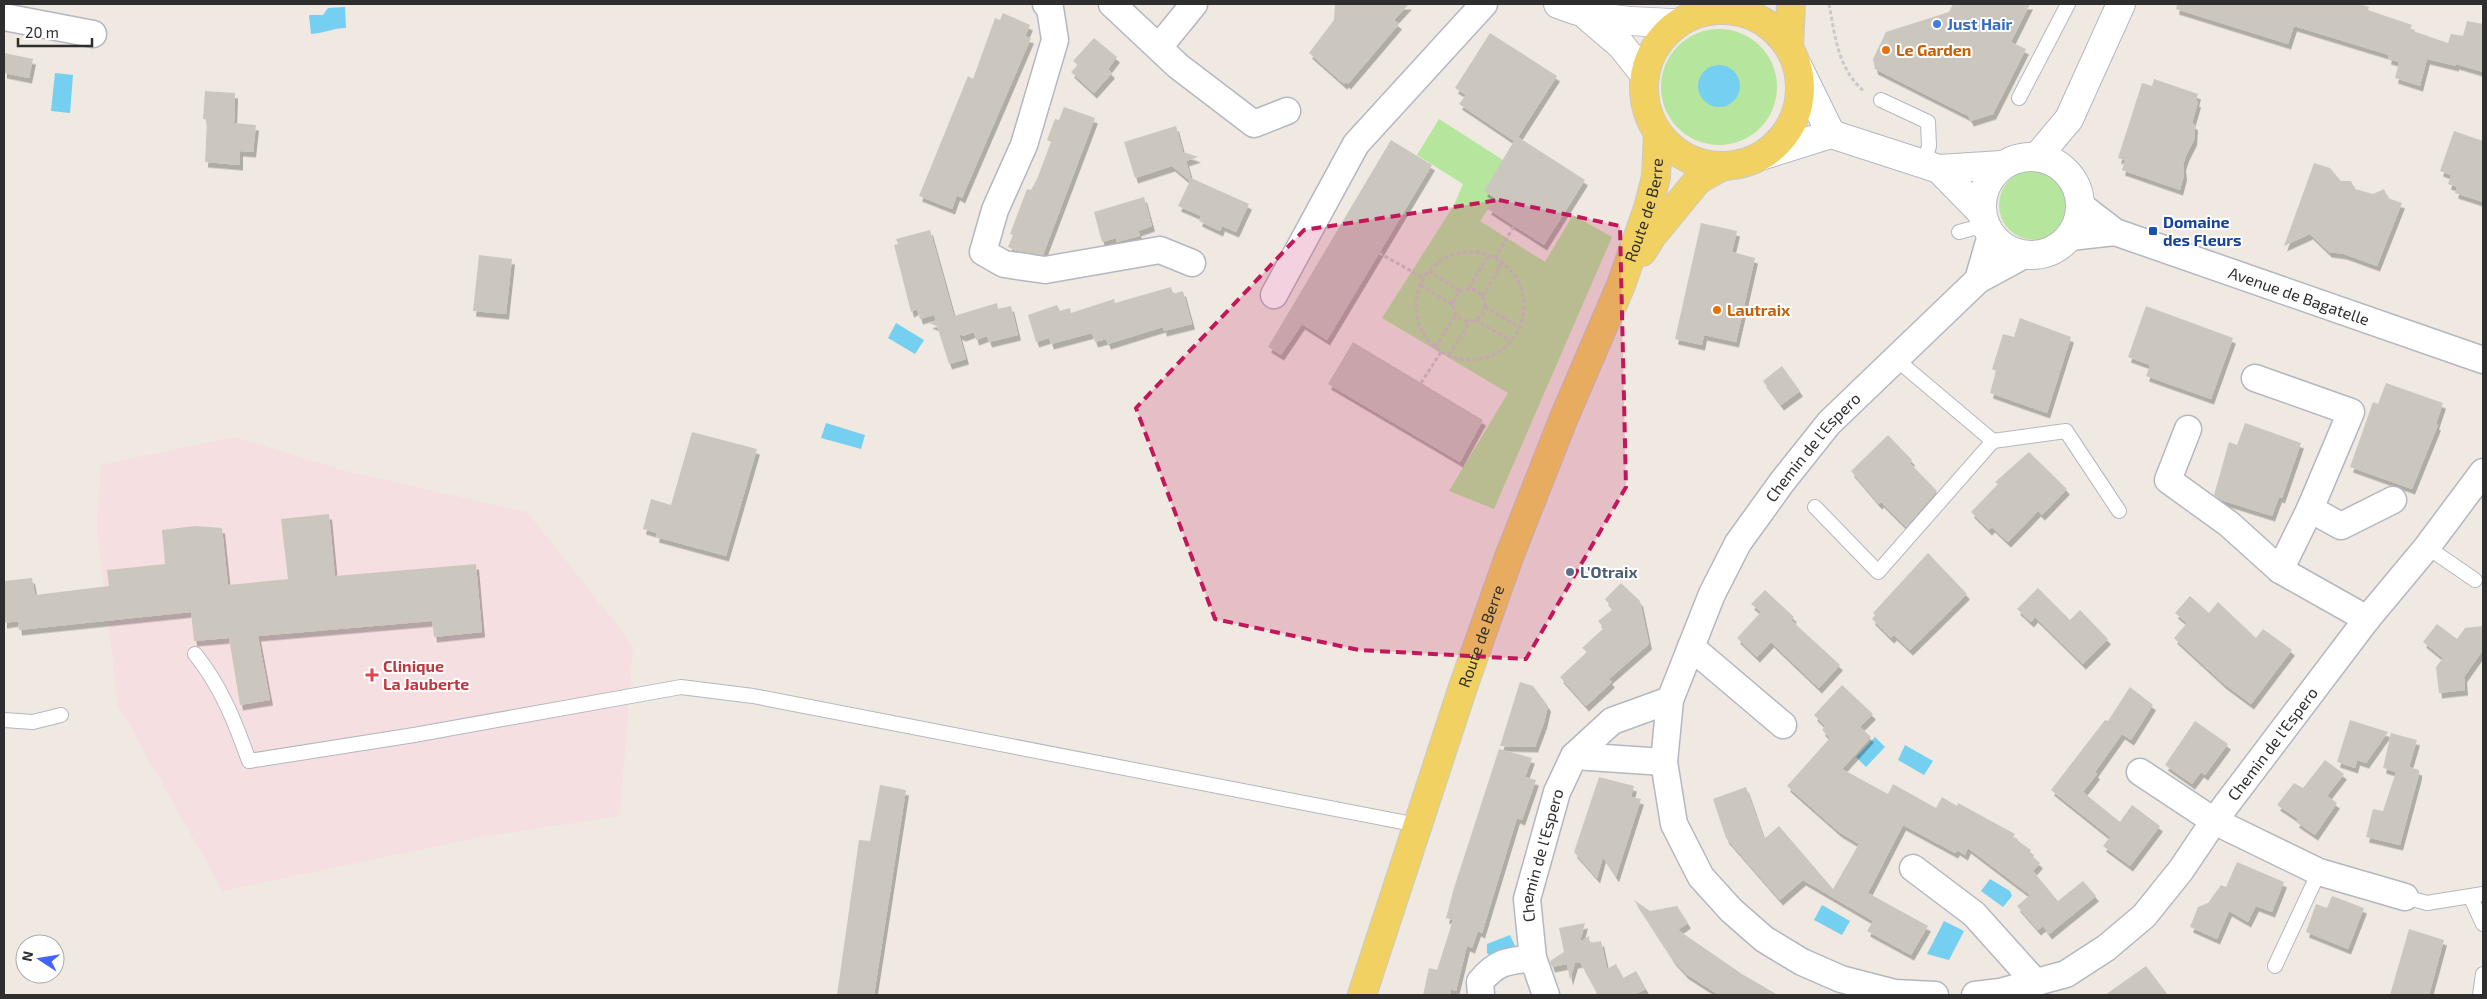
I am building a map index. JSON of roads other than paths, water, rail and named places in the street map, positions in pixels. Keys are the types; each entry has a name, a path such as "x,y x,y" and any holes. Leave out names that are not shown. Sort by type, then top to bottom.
{"main road":[{"path":"1791,4 1794,56 1801,92 1796,116 1783,138 1764,155 1743,164 1721,167 1696,163 1675,151 1658,134 1645,105 1644,74 1656,45 1678,22 1696,13 1721,6 1746,12 1770,25 1794,56"},
{"name":"Route de Berre","path":"1362,995 1463,687 1515,541 1563,420 1621,285 1655,181 1658,134"},
{"name":"Route de Berre","path":"1621,285 1652,236 1698,180 1721,167"}],"street":[{"path":"1046,4 1050,8 1055,40 1024,144 995,210 984,252 1004,264 1045,270 1160,250 1192,263"},
{"path":"1112,4 1178,66 1254,124 1287,111"},
{"path":"1159,47 1194,4"},
{"path":"1274,295 1356,144 1484,4"},
{"path":"1558,4 1586,15 1627,22 1678,22"},
{"path":"2037,157 2069,119 2121,4"},
{"path":"1586,15 1621,45 1644,74"},
{"path":"4,17 93,34"},
{"path":"1794,56 1831,134"},
{"path":"2068,173 2069,119"},
{"path":"1764,155 1831,134 1931,166 2002,165 2025,157 2037,157 2054,162 2068,173 2074,182 2080,205 2078,222 2070,237 2057,248 2041,255 2024,255 2005,249 1986,224 1931,166"},
{"path":"1978,280 1986,224 1982,200 1985,186 1992,174 2002,165"},
{"name":"Avenue de Bagatelle","path":"2080,205 2115,232 2483,360"},
{"name":"Avenue de Bagatelle","path":"2070,237 2115,232"},
{"name":"Chemin de l'Espero","path":"1935,995 1895,993 1841,979 1802,962 1764,939 1731,910 1701,877 1674,824 1664,762 1670,700 1712,594 1738,543 1776,490 1829,423 1897,360 1978,280 2024,255"},
{"path":"2255,378 2351,412 2310,509 2280,570"},
{"path":"2188,429 2168,480 2229,524 2280,570 2367,620"},
{"name":"Chemin de l'Espero","path":"1975,995 2036,983 2066,985 2144,916 2181,870 2214,820 2367,620 2427,547 2483,472"},
{"path":"2310,509 2341,526 2393,500"},
{"path":"1691,647 1783,725"},
{"name":"Chemin de l'Espero","path":"1546,995 1533,958 1527,899 1558,792 1574,756 1612,721 1670,700"},
{"path":"1574,756 1664,762"},
{"path":"2140,772 2214,820 2318,872 2405,896"},
{"path":"1913,868 1974,914 2036,983"},
{"path":"1481,995 1480,982 1491,968 1509,961 1533,958"}],"lane":[{"path":"2019,98 2068,4"},
{"path":"1881,100 1928,122 1931,166"},
{"path":"1959,232 1986,224"},
{"path":"1897,360 1993,441"},
{"path":"1814,507 1878,572 1993,441 2066,431 2119,511"},
{"path":"2427,547 2475,580"},
{"path":"195,654 207,669 230,708 249,761 414,735 681,687 772,700 1418,825"},
{"path":"4,720 33,722 61,715"},
{"path":"2275,966 2318,872"},
{"path":"2405,896 2427,903 2477,896 2483,924"},
{"path":"2480,995 2483,974"}],"water":[{"path":"345,7 346,28 311,34 309,15 323,15 328,8"},
{"path":"1723,65 1731,68 1737,74 1740,86 1737,98 1731,104 1715,107 1707,104 1701,98 1698,82 1701,74 1707,68"},
{"path":"55,73 73,75 70,113 51,111"},
{"path":"896,323 924,340 915,354 888,338"},
{"path":"826,423 865,435 861,449 821,438"},
{"path":"1875,737 1885,747 1866,767 1856,757"},
{"path":"1905,745 1933,761 1924,775 1898,760"},
{"path":"1990,879 2010,891 2012,896 2003,907 1981,891"},
{"path":"1822,905 1850,921 1842,935 1814,920"},
{"path":"1944,921 1964,931 1949,960 1927,954"},
{"path":"1510,935 1516,948 1492,957 1487,953 1487,944"}],"place":[{"name":"Just Hair","path":"1937,24"},
{"name":"Le Garden","path":"1886,50"},
{"name":"Domaine des Fleurs","path":"2153,231"},
{"name":"Lautraix","path":"1717,310"},
{"name":"L'Otraix","path":"1570,572"},
{"name":"Clinique La Jauberte","path":"372,675"}]}
